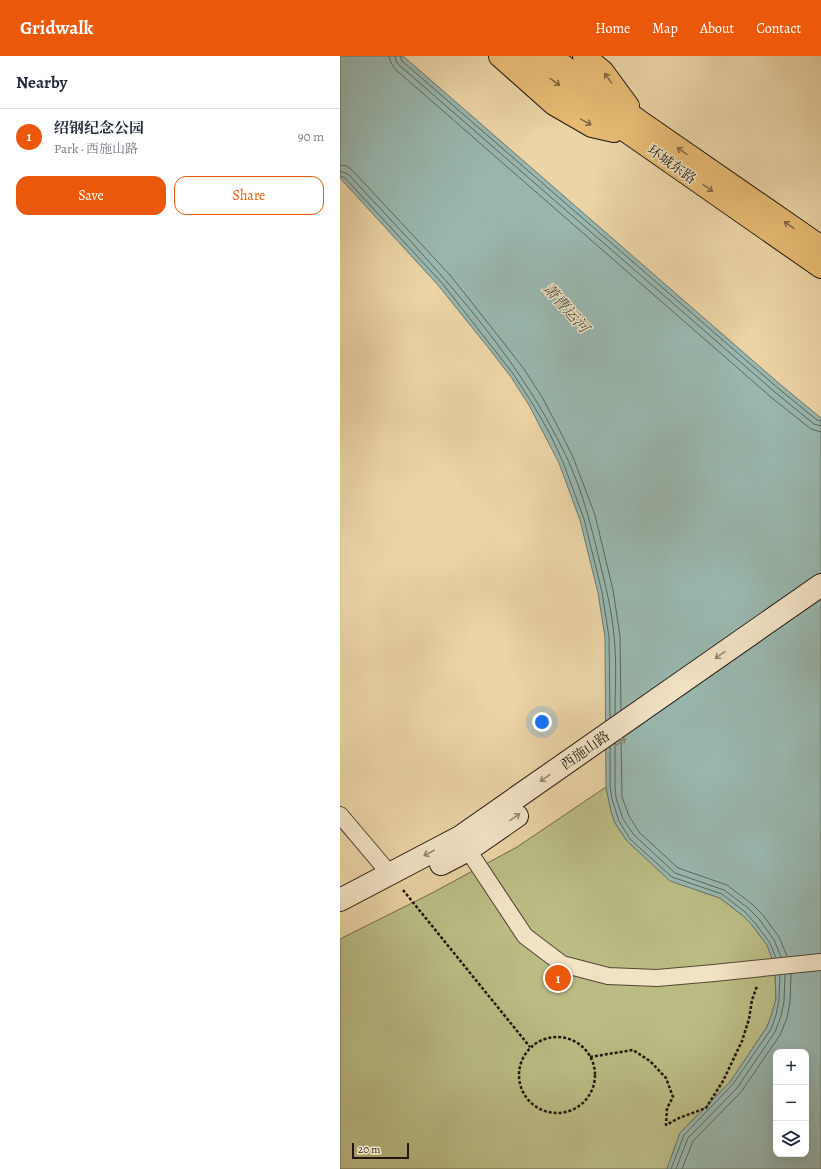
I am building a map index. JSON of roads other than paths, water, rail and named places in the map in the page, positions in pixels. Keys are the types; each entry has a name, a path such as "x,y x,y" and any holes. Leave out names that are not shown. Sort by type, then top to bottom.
{"main road":[{"path":"500,56 554,104 592,126 634,128"},
{"name":"环城东路","path":"526,56 553,80 634,128 821,247"},
{"name":"环城东路","path":"553,56 634,128 821,267"},
{"path":"584,56 604,72 634,128"},
{"name":"西施山路","path":"471,839 821,585"},
{"name":"西施山路","path":"340,915 395,879 471,839 821,601"},
{"name":"西施山路","path":"340,900 395,879"}],"street":[{"path":"340,814 395,879"},
{"path":"471,839 525,936 562,964 608,976 650,978 714,974 821,962"}],"water":[{"name":"萧曹运河","path":"340,56 403,56 782,386 821,418 821,1169 667,1169 680,1133 730,1082 767,1027 776,999 775,971 772,958 767,945 752,925 742,915 720,898 670,881 627,841 615,823 606,787 605,637 598,593 580,520 559,463 529,405 511,377 438,285 340,178"}],"place":[{"name":"绍钢纪念公园","path":"558,978"}]}
